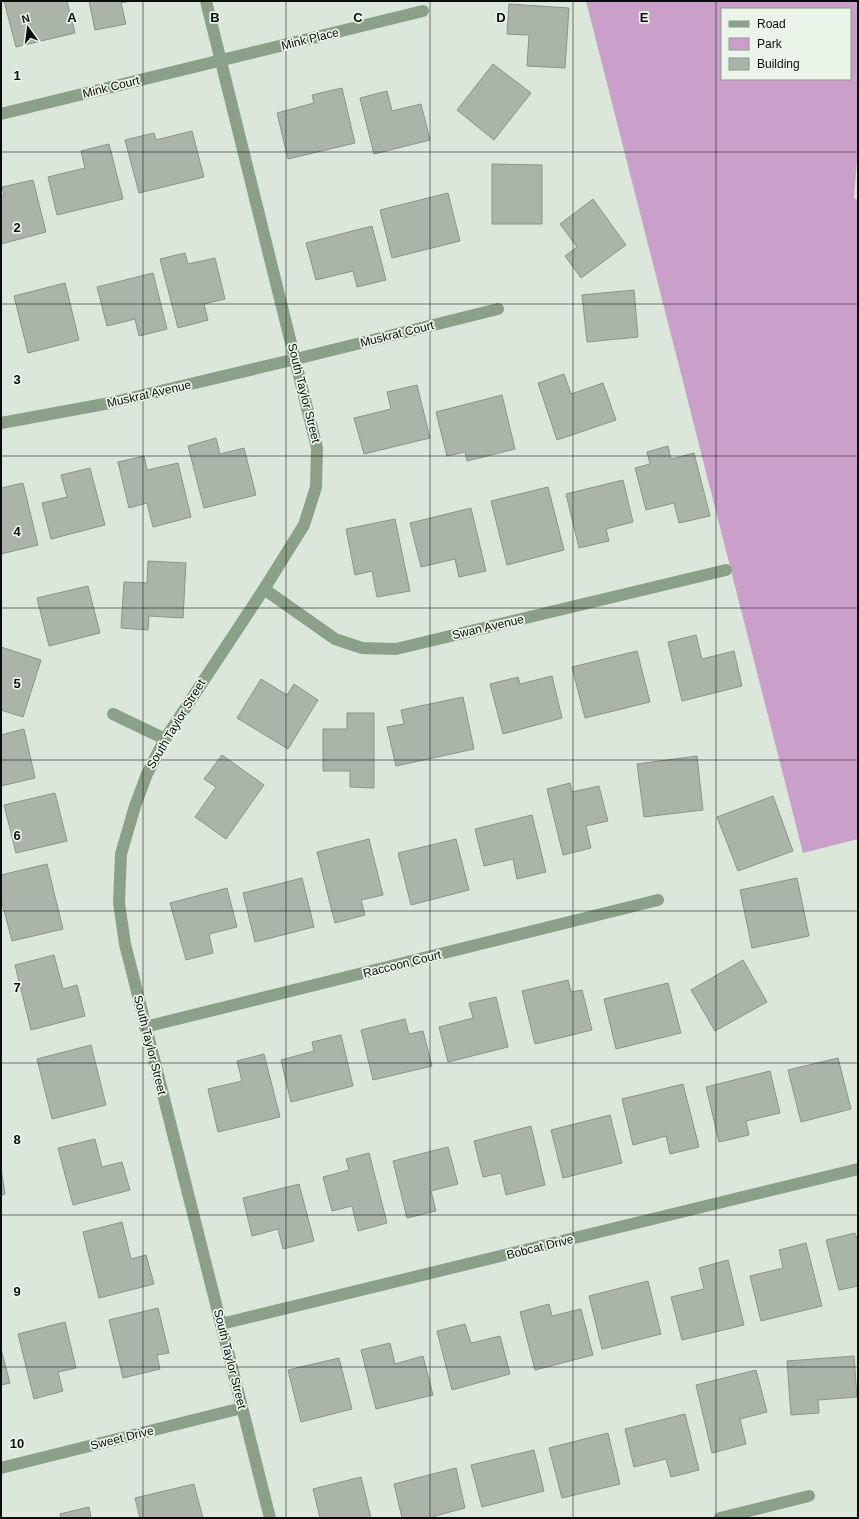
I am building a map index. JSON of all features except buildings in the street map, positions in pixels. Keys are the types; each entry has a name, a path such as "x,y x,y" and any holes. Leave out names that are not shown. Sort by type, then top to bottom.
{"street":[{"name":"South Taylor Street","path":"206,1 317,448 316,487 304,525 264,589 165,739 147,774 135,806 121,854 119,903 125,944 145,1027 270,1518"},
{"name":"Mink Place","path":"220,60 423,11"},
{"name":"Mink Court","path":"1,114 220,60"},
{"name":"Muskrat Court","path":"296,359 498,309"},
{"name":"Muskrat Avenue","path":"1,423 110,403 296,359"},
{"name":"Swan Avenue","path":"264,589 335,639 362,648 396,649 726,570"},
{"path":"113,714 165,739"},
{"name":"Raccoon Court","path":"145,1027 658,900"},
{"name":"Bobcat Drive","path":"221,1324 858,1169"},
{"name":"Sweet Drive","path":"1,1468 242,1408"},
{"path":"720,1518 809,1496"}],"green space":[{"path":"586,1 858,1 858,148 854,198 858,200 858,839 803,853"}]}
